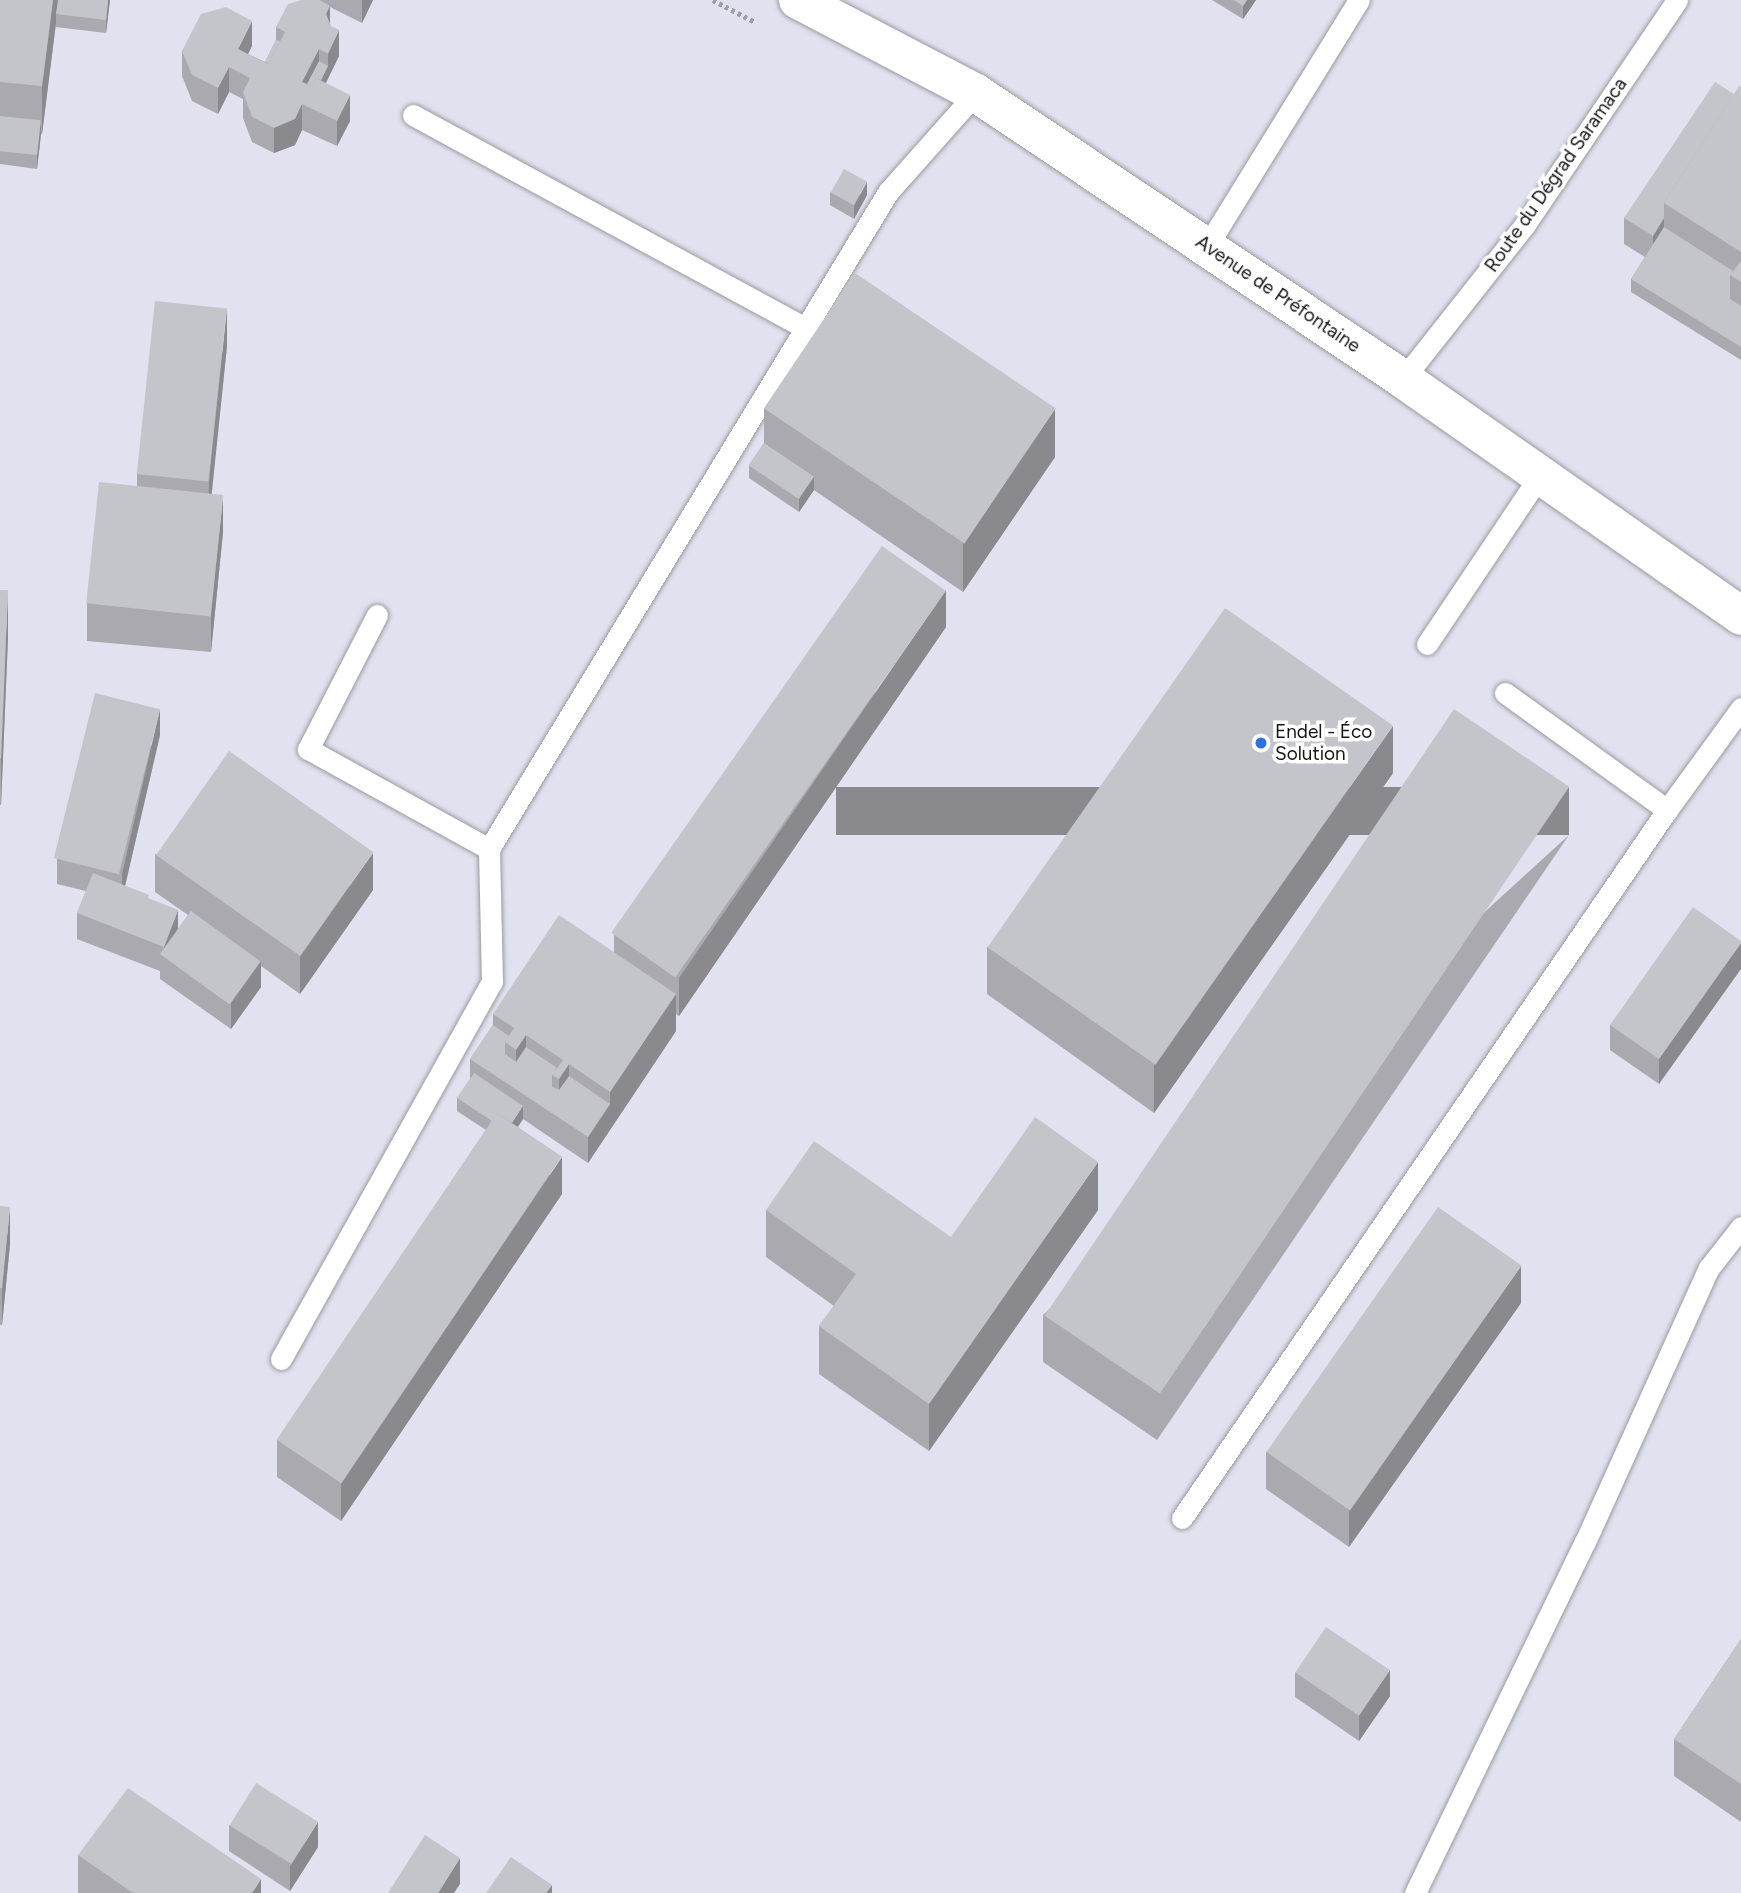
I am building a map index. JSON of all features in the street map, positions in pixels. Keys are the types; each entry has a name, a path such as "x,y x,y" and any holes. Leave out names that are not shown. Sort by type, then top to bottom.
{"main road":[{"name":"Avenue de Préfontaine","path":"798,0 976,93 1403,379 1741,616"}],"lane":[{"path":"1207,246 1359,0"},
{"name":"Route du Dégrad Saramaca","path":"1403,379 1524,226 1677,0"},
{"path":"281,1359 492,982 489,849 888,192 976,93"},
{"path":"413,114 807,329"},
{"path":"1427,644 1540,475"},
{"path":"377,615 308,749 489,849"},
{"path":"1505,693 1667,810"},
{"path":"1182,1518 1667,810 1741,708"},
{"path":"1415,1893 1585,1542 1709,1268 1741,1227"}],"shaded area":[{"path":"0,0 1741,0 1741,1893 0,1893"}],"building":[{"path":"0,0 53,0 42,86 0,82"},
{"path":"58,0 108,0 106,20 56,14"},
{"path":"302,0 319,0 330,6 326,14 331,26 339,30 328,54 319,49 302,82 312,86 316,78 350,95 337,121 302,104 295,119 274,128 252,117 243,92 250,78 229,67 218,88 192,75 182,51 201,14 226,7 252,21 238,49 268,64 285,32 276,27 288,4"},
{"path":"1234,0 1247,0 1243,6"},
{"path":"276,40 280,41 268,64 265,62"},
{"path":"319,61 328,66 321,80 316,78 312,86 307,84"},
{"path":"1715,82 1734,94 1664,203 1664,218 1653,236 1624,218"},
{"path":"1739,86 1741,87 1741,252 1664,203"},
{"path":"0,116 41,120 37,155 0,151"},
{"path":"844,169 867,182 854,205 831,193"},
{"path":"1664,227 1733,271 1730,275 1730,299 1741,306 1741,347 1631,279"},
{"path":"1741,261 1741,282 1730,275"},
{"path":"855,273 1056,408 964,543 764,408"},
{"path":"155,301 227,309 208,482 137,474"},
{"path":"764,443 814,477 799,499 749,465"},
{"path":"99,482 223,495 211,616 86,603"},
{"path":"882,546 946,591 675,977 611,933"},
{"path":"0,590 8,590 1,758 0,758"},
{"path":"1225,608 1393,726 1155,1065 988,947"},
{"path":"95,693 160,709 119,874 54,858"},
{"path":"1454,709 1569,787 1160,1394 1045,1316"},
{"path":"229,751 373,852 300,956 156,855"},
{"path":"93,873 149,895 148,898 178,910 164,947 77,913"},
{"path":"1693,907 1741,943 1659,1059 1610,1025"},
{"path":"191,911 261,962 229,1004 160,954"},
{"path":"559,915 676,994 610,1092 569,1064 559,1079 552,1075 563,1060 526,1035 516,1050 505,1042 514,1028 493,1014"},
{"path":"493,1025 509,1036 505,1042 505,1054 516,1062 526,1047 557,1068 552,1075 552,1087 559,1090 569,1076 610,1104 588,1137 470,1059"},
{"path":"474,1073 523,1106 512,1123 497,1113 492,1121 457,1098"},
{"path":"497,1113 562,1157 341,1483 277,1440"},
{"path":"1035,1117 1098,1162 929,1404 819,1326 856,1274 766,1210 814,1141 951,1237"},
{"path":"0,1206 10,1207 2,1288 0,1288"},
{"path":"1438,1207 1522,1266 1350,1510 1267,1452"},
{"path":"1326,1627 1390,1670 1359,1716 1295,1673"},
{"path":"1741,1639 1741,1784 1674,1739"},
{"path":"256,1783 318,1822 291,1864 230,1825"},
{"path":"128,1788 261,1879 252,1893 133,1893 78,1855"},
{"path":"425,1835 460,1858 438,1893 388,1893"},
{"path":"511,1857 552,1885 546,1893 486,1893"}],"place":[{"name":"Endel - Éco Solution","path":"1261,743"}]}
